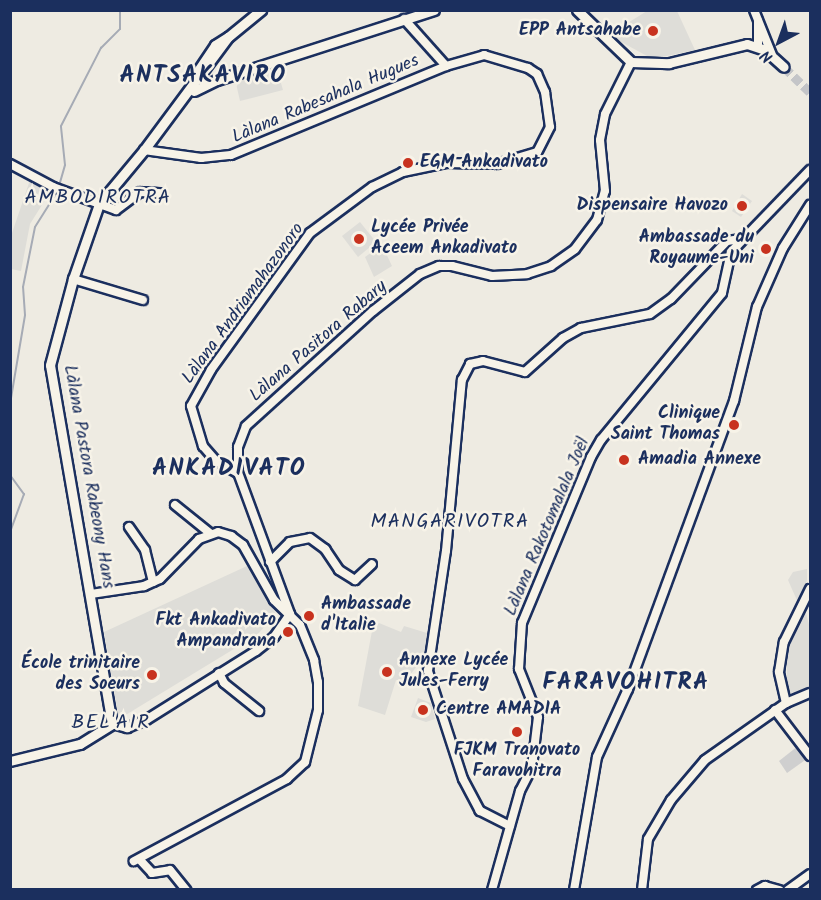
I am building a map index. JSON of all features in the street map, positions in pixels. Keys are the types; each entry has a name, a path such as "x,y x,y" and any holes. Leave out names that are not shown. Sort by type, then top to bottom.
{"main road":[{"path":"99,204 179,105 215,45 261,10"},
{"path":"179,105 198,88 217,80 434,10"},
{"path":"577,10 631,62 669,63 747,44 758,46 784,66"},
{"path":"204,66 217,80"},
{"name":"Làlana Pastora Rabeony Hans","path":"99,204 73,279 50,365 112,724"},
{"path":"10,761 80,744 112,724"}],"street":[{"path":"747,44 756,15"},
{"path":"756,15 758,46"},
{"path":"756,15 772,55"},
{"path":"404,19 446,66"},
{"name":"Làlana Andriamahazonoro","path":"238,472 216,461 203,446 190,406 211,370 310,233 372,187 403,172 446,163 497,164 528,158 545,142 550,111 537,74 502,58 484,55 446,66"},
{"name":"Làlana Pasitora Rabary","path":"290,614 238,472 238,447 246,426 260,410 420,274 439,266 452,266 492,276 527,274 551,266 576,249 597,220 605,191 600,140 605,114 631,62"},
{"name":"Làlana Rabesahala Hugues","path":"144,150 210,158 231,155 446,66"},
{"path":"10,164 54,186 116,210 140,192 159,193"},
{"name":"Làlana Rakotomalala Joël","path":"492,890 510,826 532,767 538,717 519,669 522,623 595,450 722,293 727,259 741,239 798,187 810,170"},
{"path":"798,187 805,183 810,186"},
{"path":"574,890 597,758 628,689 734,401 758,307 783,248 810,205"},
{"path":"510,826 480,812 459,768 429,671 446,550 462,380 470,364 483,361 525,372 563,338 580,328 650,314 671,299 727,242 741,239"},
{"path":"73,279 143,300"},
{"path":"175,505 211,534"},
{"path":"129,527 145,550 153,582"},
{"path":"91,594 153,582 199,539 211,534 231,536 243,545 274,600 290,614 306,639 318,682 318,710 306,762 287,779 230,812 207,819 138,861 152,873 170,870 186,890"},
{"path":"270,562 290,542 310,538 325,549 339,570 354,580 372,564"},
{"path":"786,703 778,672 784,642 810,589"},
{"path":"112,724 127,728 146,720 274,637 290,614"},
{"path":"219,673 224,683 259,711"},
{"path":"642,890 648,839 672,800 705,760 775,710 810,693"},
{"path":"775,710 810,756"},
{"path":"788,890 810,874"},
{"path":"757,890 765,886 779,890"}],"shaded area":[{"name":"EPP Antsahabe","path":"647,11 677,11 695,50 662,57 647,56 614,38 626,24"},
{"path":"276,66 283,90 240,101 235,79"},
{"path":"30,180 52,189 30,224 21,271 11,269 11,236"},
{"name":"Dispensaire Havozo","path":"742,194 752,201 741,217 732,211"},
{"name":"Lycée Privée Aceem Ankadivato","path":"360,222 376,242 358,257 342,236"},
{"path":"382,245 392,266 374,277 365,257"},
{"name":"École trinitaire des Soeurs","path":"247,566 276,614 257,635 119,719 104,632"},
{"path":"807,569 807,580 799,605 788,580 793,572"},
{"path":"806,613 810,628 810,687 793,694 787,691 787,658 792,636"},
{"name":"Annexe Lycée Jules-Ferry","path":"379,623 401,632 404,626 427,633 424,665 418,665 405,681 396,680 385,715 358,706 372,631"},
{"name":"Centre AMADIA","path":"418,698 431,703 435,719 426,722 411,717"},
{"path":"798,746 808,758 787,773 779,761"}],"waterway":[{"path":"59,186 65,165 61,126 101,48 120,29 120,10"},
{"path":"10,404 25,315 23,287 35,227 57,192"},
{"path":"10,475 24,494 10,532"}],"tunnel":[{"path":"784,67 810,92"}],"place":[{"name":"EPP Antsahabe","path":"653,31"},
{"name":"EGM Ankadivato","path":"408,163"},
{"name":"Dispensaire Havozo","path":"742,206"},
{"name":"Lycée Privée Aceem Ankadivato","path":"359,239"},
{"name":"Ambassade du Royaume-Uni","path":"766,249"},
{"name":"Clinique Saint Thomas","path":"734,425"},
{"name":"Amadia Annexe","path":"624,460"},
{"name":"Ambassade d'Italie","path":"309,616"},
{"name":"Fkt Ankadivato Ampandrana","path":"288,632"},
{"name":"Annexe Lycée Jules-Ferry","path":"387,672"},
{"name":"École trinitaire des Soeurs","path":"152,675"},
{"name":"Centre AMADIA","path":"423,710"},
{"name":"FJKM Tranovato Faravohitra","path":"517,732"}],"district":[{"name":"ANTSAKAVIRO","path":"203,76"},
{"name":"AMBODIROTRA","path":"98,198"},
{"name":"ANKADIVATO","path":"229,469"},
{"name":"MANGARIVOTRA","path":"450,522"},
{"name":"FARAVOHITRA","path":"626,683"},
{"name":"BEL'AIR","path":"111,723"}]}
